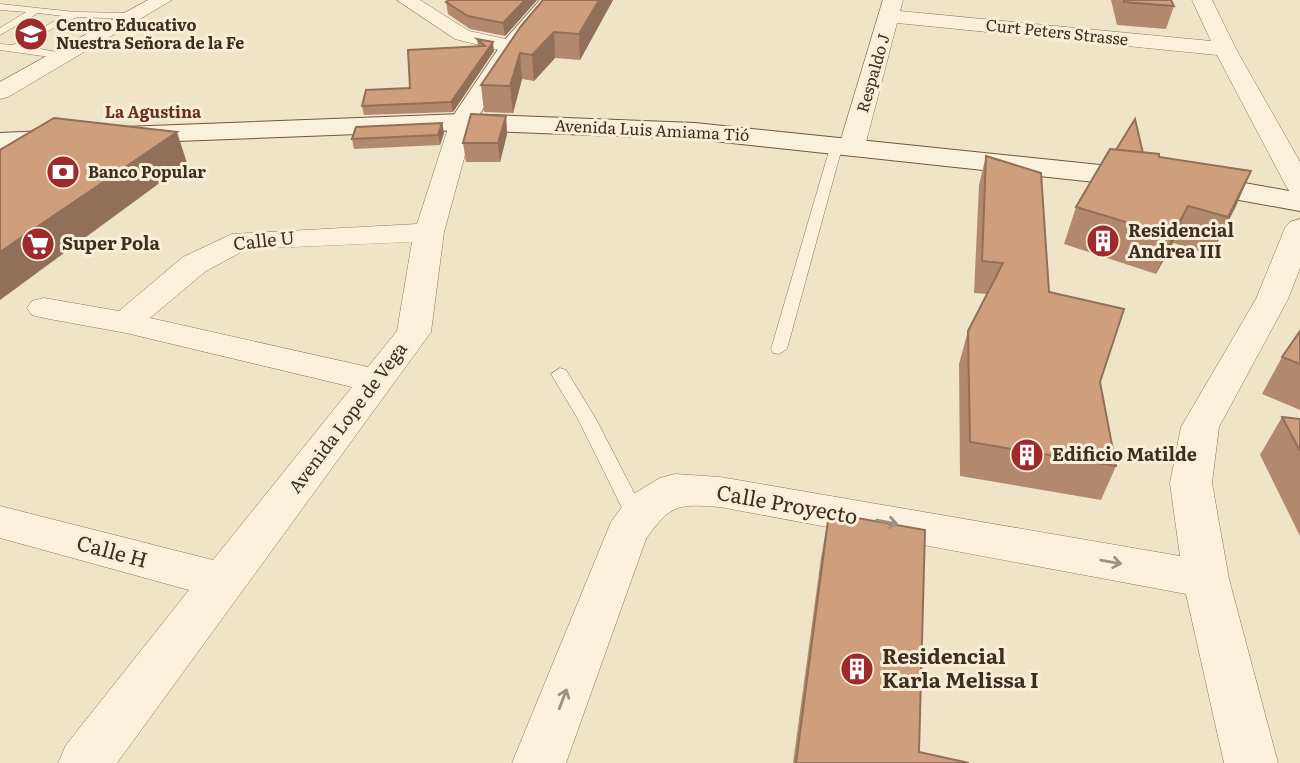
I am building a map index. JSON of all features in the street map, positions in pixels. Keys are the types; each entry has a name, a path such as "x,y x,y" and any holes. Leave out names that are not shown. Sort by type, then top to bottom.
{"main road":[{"name":"Avenida Lope de Vega","path":"462,122 511,47 551,0"},
{"name":"Avenida Luis Amiama Tió","path":"23,144 462,122 695,131 1206,186 1300,202"}],"street":[{"path":"0,92 162,0"},
{"path":"407,0 461,35 511,47"},
{"path":"1202,0 1225,49 1300,186"},
{"name":"Curt Peters Strasse","path":"891,8 1225,49"},
{"name":"Respaldo J","path":"844,145 891,8"},
{"name":"Avenida Lope de Vega","path":"85,763 414,332 429,232 462,122"},
{"path":"1251,763 1206,579 1191,483 1200,427 1272,299 1300,228"},
{"name":"Calle U","path":"125,323 200,258 218,248 243,240 429,232"},
{"path":"44,308 125,323 376,381"},
{"name":"Calle Proyecto","path":"539,763 626,534 645,507 675,489 720,492 1206,579"},
{"name":"Calle H","path":"0,522 223,581"}],"lane":[{"path":"0,7 134,16"},
{"path":"0,32 37,10"},
{"path":"21,49 18,45 60,20 77,14"},
{"path":"0,47 64,56"},
{"path":"779,349 844,145"},
{"path":"560,374 587,419 637,518"}],"building":[{"path":"525,0 503,23 468,16 446,2"},
{"path":"543,0 599,0 579,34 554,32 532,55 520,53 510,86 481,85 521,26"},
{"path":"1171,0 1174,6 1124,2"},
{"path":"477,39 493,42 451,102 362,106 366,90 410,88 408,50 485,46"},
{"path":"471,114 506,116 498,143 463,143"},
{"path":"54,118 177,132 0,252 0,150"},
{"path":"1135,119 1143,153 1116,150"},
{"path":"442,123 438,135 352,139 356,127"},
{"path":"1110,149 1159,154 1159,157 1251,171 1228,217 1188,206 1172,236 1076,207"},
{"path":"986,156 1041,173 1049,292 1124,309 1100,382 1116,466 970,442 968,331 1003,263 982,261"},
{"path":"1300,331 1300,364 1282,357"},
{"path":"1282,417 1300,419 1300,451"},
{"name":"Residencial Karla Melissa I","path":"829,513 925,530 919,752 969,763 796,763"}],"place":[{"name":"Centro Educativo Nuestra Señora de la Fe","path":"31,34"},
{"name":"Banco Popular","path":"63,172"},
{"name":"Residencial Andrea III","path":"1103,241"},
{"name":"Super Pola","path":"38,244"},
{"name":"Edificio Matilde","path":"1027,455"},
{"name":"Residencial Karla Melissa I","path":"857,669"}],"district":[{"name":"La Agustina","path":"153,112"}]}
